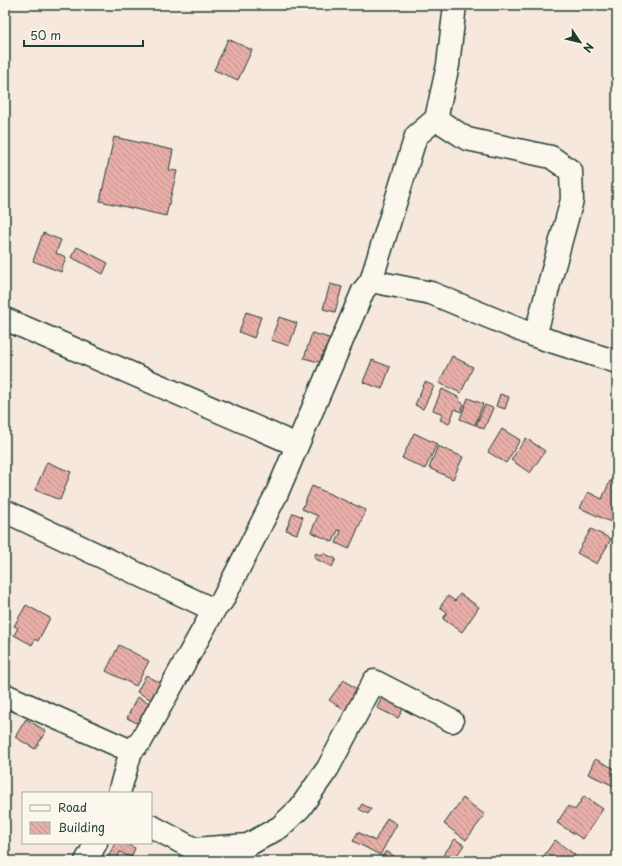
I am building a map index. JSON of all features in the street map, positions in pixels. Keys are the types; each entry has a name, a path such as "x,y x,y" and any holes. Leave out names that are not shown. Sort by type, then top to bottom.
{"street":[{"path":"119,792 131,751 141,741 214,610 222,601 277,493 363,291 371,281 416,136 436,119 448,65 455,5"},
{"path":"436,119 467,139 551,157 571,172 572,200 535,336"},
{"path":"371,281 431,292 535,336 617,362"},
{"path":"5,319 297,445"},
{"path":"5,511 214,610"},
{"path":"152,827 194,849 248,845 279,828 300,808 328,768 374,681 452,721"},
{"path":"5,695 131,751"},
{"path":"86,861 95,844"}],"building":[{"path":"228,39 252,50 238,80 214,70"},
{"path":"114,137 173,150 169,170 177,171 166,216 100,201"},
{"path":"43,233 61,240 56,253 66,257 61,272 33,261"},
{"path":"77,247 108,263 103,274 71,257"},
{"path":"330,284 342,287 335,312 323,309"},
{"path":"246,312 261,317 254,338 239,332"},
{"path":"279,317 297,323 289,346 271,340"},
{"path":"312,333 336,340 329,365 304,358"},
{"path":"452,356 473,367 461,393 439,383"},
{"path":"372,360 390,367 382,389 363,382"},
{"path":"425,382 434,386 423,409 415,405"},
{"path":"442,389 460,398 459,401 464,404 461,412 455,409 449,424 440,420 443,414 433,410"},
{"path":"500,394 509,397 505,409 496,406"},
{"path":"468,398 483,404 475,425 460,419"},
{"path":"485,405 493,408 484,429 476,425"},
{"path":"502,429 520,440 506,463 488,452"},
{"path":"414,433 437,444 425,469 402,458"},
{"path":"526,438 545,451 530,473 511,460"},
{"path":"438,446 463,457 453,479 429,468"},
{"path":"47,462 71,472 60,500 35,490"},
{"path":"610,481 617,484 617,519 615,524 580,508 588,492 602,499"},
{"path":"312,486 366,510 349,549 336,543 341,531 338,530 333,542 311,532 318,516 302,509"},
{"path":"293,513 303,517 297,534 286,530"},
{"path":"591,529 611,539 597,564 577,553"},
{"path":"316,553 322,556 323,553 336,559 332,567 314,558"},
{"path":"460,594 479,607 462,632 443,619 447,612 440,607 448,596 455,601"},
{"path":"26,605 50,618 38,641 35,639 32,645 14,635 18,628 14,626"},
{"path":"5,636 11,639 5,652"},
{"path":"119,645 149,661 136,686 106,671"},
{"path":"146,675 168,687 159,704 137,692"},
{"path":"344,680 362,693 347,712 329,700"},
{"path":"385,691 407,702 398,718 377,708"},
{"path":"137,697 152,704 141,725 127,718"},
{"path":"26,719 46,731 35,749 15,737"},
{"path":"595,759 617,770 617,780 614,786 588,774"},
{"path":"584,796 603,809 583,839 557,823 568,806 575,810"},
{"path":"463,798 485,815 466,840 444,824"},
{"path":"362,804 371,809 368,814 359,809"},
{"path":"387,818 397,824 380,855 353,841 358,832 375,841"},
{"path":"455,839 464,845 453,861 439,861"},
{"path":"555,840 575,855 570,861 549,861 543,857"},
{"path":"114,844 126,844 135,848 131,858 120,852 116,861 106,861"},
{"path":"386,851 402,861 379,861"}]}
